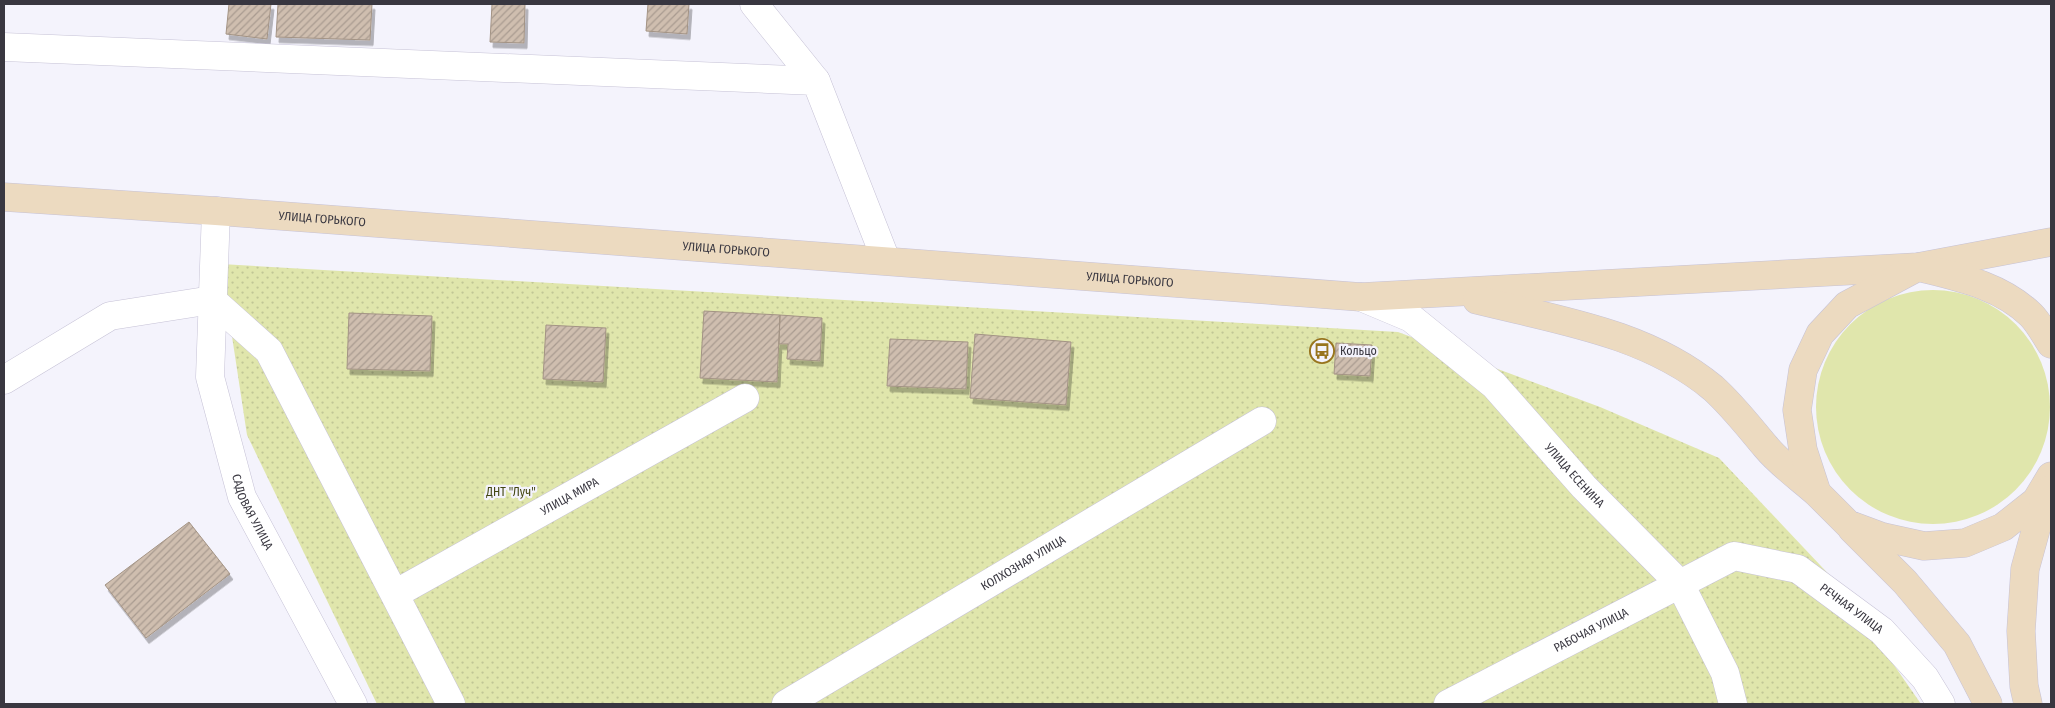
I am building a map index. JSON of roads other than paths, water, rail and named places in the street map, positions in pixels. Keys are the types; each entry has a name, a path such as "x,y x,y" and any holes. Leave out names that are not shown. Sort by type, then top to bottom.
{"main road":[{"name":"УЛИЦА ГОРЬКОГО","path":"4,198 216,210 1361,297 1918,267"},
{"path":"1817,493 1803,450 1797,410 1803,370 1820,334 1847,305 1918,267 2051,242"},
{"path":"1918,267 1961,277 1999,291 2032,316 2051,344"},
{"path":"1447,293 1576,324 1629,340 1671,360 1713,388 1749,426 1767,449 1817,493 1905,582 1957,644 1988,704"},
{"path":"1848,524 1883,537 1924,546 1965,543 2003,527 2036,501 2051,476"},
{"path":"2028,704 2024,686 2021,631 2025,569 2051,485"}],"street":[{"path":"754,4 816,82 886,260"},
{"path":"4,48 816,82"},
{"name":"САДОВАЯ УЛИЦА","path":"216,210 210,377 242,497 353,704"},
{"name":"УЛИЦА ЕСЕНИНА","path":"1361,297 1411,318 1494,386 1584,487 1680,584 1725,672 1733,704"},
{"path":"4,380 110,316 212,300 269,351 451,704"},
{"name":"УЛИЦА МИРА","path":"395,594 746,398"},
{"name":"КОЛХОЗНАЯ УЛИЦА","path":"786,704 1262,421"},
{"name":"РАБОЧАЯ УЛИЦА","path":"1459,701 1734,556"},
{"name":"РЕЧНАЯ УЛИЦА","path":"1734,556 1798,569 1882,631 1925,678 1941,704"}],"place":[{"name":"Кольцо","path":"1322,351"}],"park label":[{"name":"ДНТ \"Луч\"","path":"511,492"}]}
